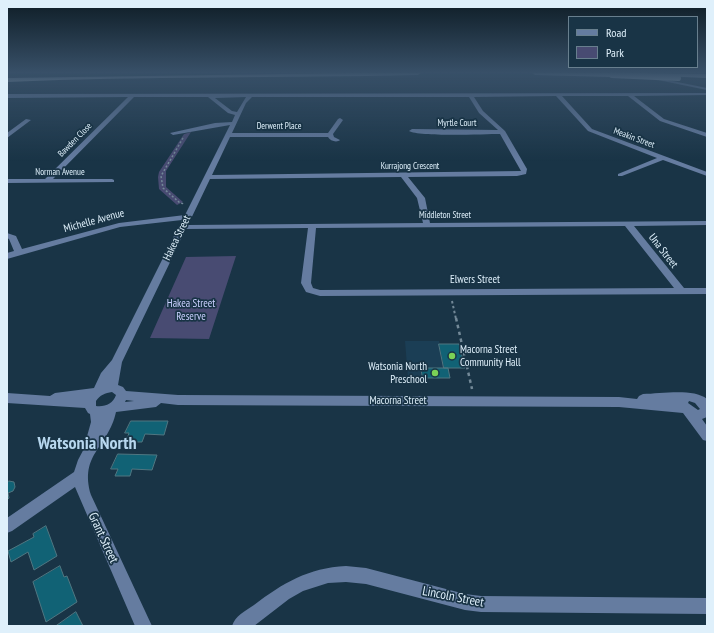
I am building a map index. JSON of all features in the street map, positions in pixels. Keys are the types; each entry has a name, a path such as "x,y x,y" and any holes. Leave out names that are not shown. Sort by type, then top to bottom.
{"street":[{"name":"Bawden Close","path":"47,181 125,103"},
{"path":"219,103 230,112 239,114"},
{"name":"Hakea Street","path":"93,408 90,400 98,392 105,376 116,362 244,103"},
{"name":"Kurrajong Crescent","path":"208,177 523,174 524,169 503,132 481,112 476,103"},
{"name":"Meakin Street","path":"564,103 590,130 707,174"},
{"path":"640,103 662,120 707,136"},
{"path":"7,136 28,120"},
{"path":"337,140 330,135 340,120"},
{"path":"173,133 215,125 234,124"},
{"name":"Myrtle Court","path":"412,130 428,132 503,132"},
{"name":"Derwent Place","path":"228,135 330,135"},
{"path":"620,175 662,158"},
{"path":"403,174 421,198 427,225"},
{"name":"Norman Avenue","path":"7,181 112,181"},
{"name":"Michelle Avenue","path":"7,256 118,224 188,217"},
{"name":"Middleton Street","path":"183,227 707,223"},
{"name":"Una Street","path":"628,224 681,291"},
{"name":"Elwers Street","path":"312,226 306,283 309,290 320,293 707,291"},
{"path":"7,235 12,238 19,253"},
{"name":"Hakea Street","path":"116,362 117,391"},
{"path":"90,448 104,427 110,415 111,409 120,402 117,391"},
{"name":"Macorna Street","path":"98,392 117,391 178,400"},
{"path":"37,399 98,392"},
{"path":"689,397 702,399 706,406 706,413 699,414 686,407 689,397"},
{"path":"7,398 37,399 93,408 97,422 90,448 79,476 7,526"},
{"name":"Macorna Street","path":"93,408 111,409 178,400 619,402 686,407"},
{"path":"686,407 707,436"},
{"name":"Grant Street","path":"79,476 79,482 84,495 144,626"},
{"name":"Lincoln Street","path":"240,626 300,583 311,578 340,573 366,576 465,602 481,604 707,606"}],"path":[{"path":"186,204 180,203 163,188 161,176 188,130"},
{"path":"452,299 472,389"}],"shaded area":[{"path":"405,341 439,341 444,368 421,368 423,378 408,378"}],"green space":[{"path":"191,132 166,171 166,187 183,202 177,205 159,189 158,177 159,172 184,134"},
{"name":"Hakea Street Reserve","path":"236,256 209,339 150,338 186,257"}],"building":[{"name":"Macorna Street Community Hall","path":"439,344 459,344 465,368 444,368"},
{"name":"Watsonia North Preschool","path":"421,368 448,368 450,378 423,378"},
{"path":"131,421 168,421 164,435 145,434 142,442 126,442 129,433 125,433"},
{"path":"118,454 157,455 152,470 132,469 130,476 115,476 118,469 111,469"},
{"path":"9,481 14,482 15,487 13,491 8,493 9,498 7,500 7,483"},
{"path":"46,526 57,556 34,570 28,552 11,562 8,551 34,537 33,534"},
{"path":"60,566 64,577 67,576 77,602 46,622 33,582"},
{"path":"76,612 83,626 56,626"}],"place":[{"name":"Macorna Street Community Hall","path":"452,356"},
{"name":"Watsonia North Preschool","path":"435,373"}],"district":[{"name":"Watsonia North","path":"87,444"}]}
